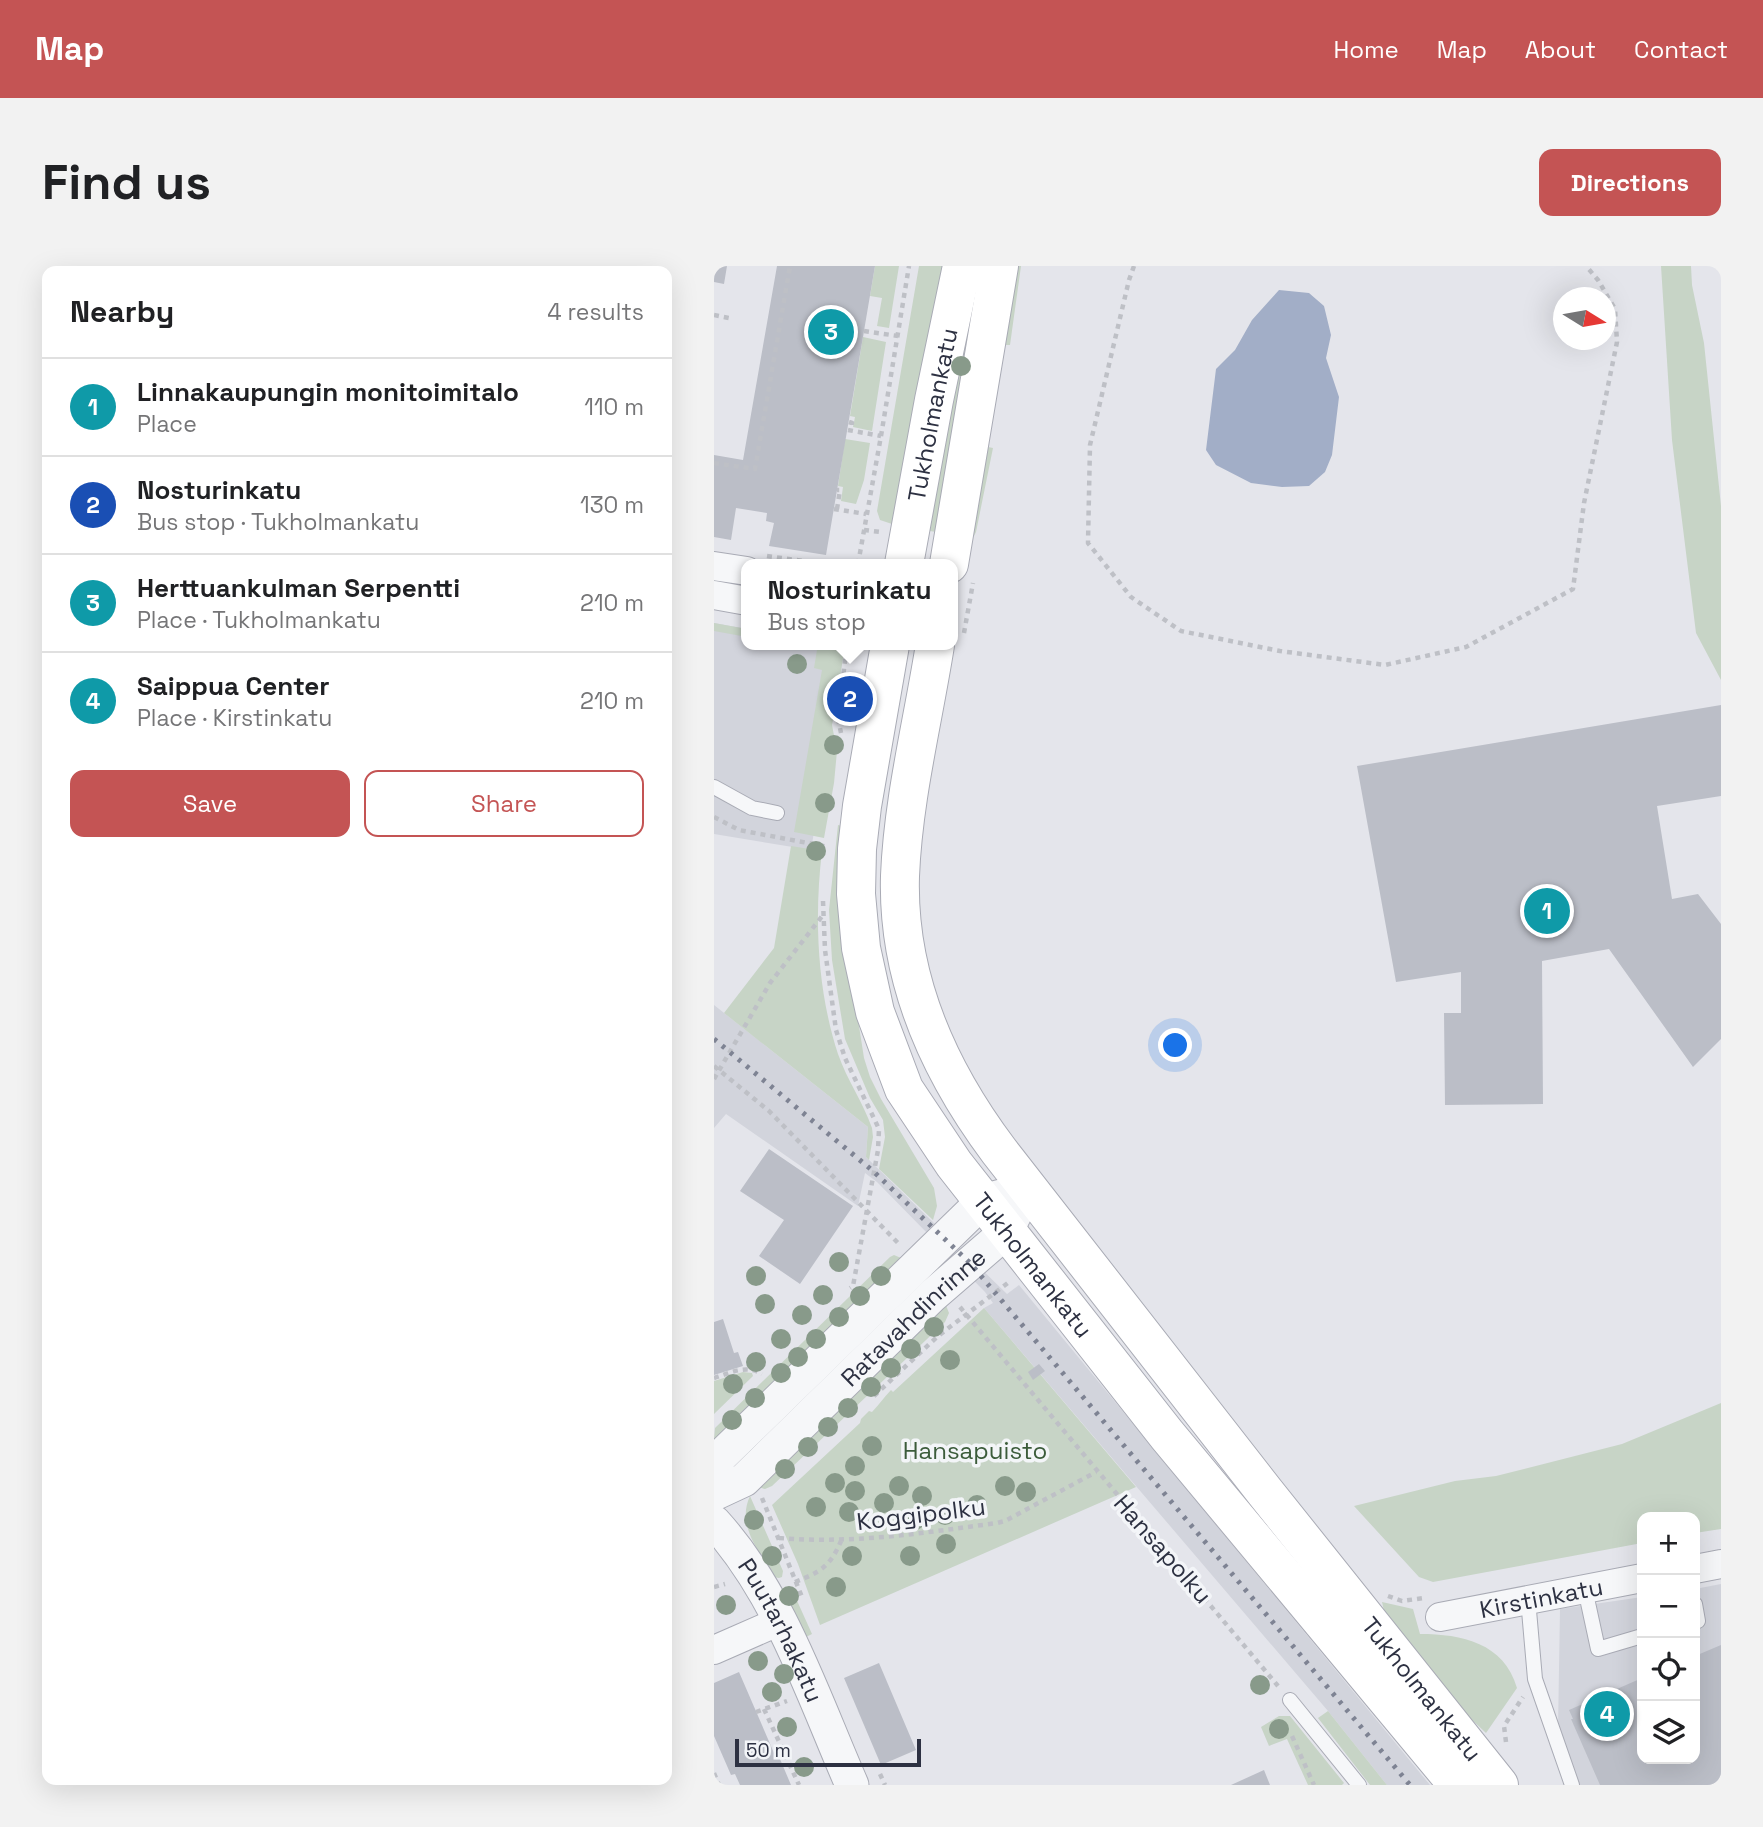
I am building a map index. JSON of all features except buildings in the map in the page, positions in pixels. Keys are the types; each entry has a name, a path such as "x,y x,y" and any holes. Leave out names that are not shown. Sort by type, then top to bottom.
{"main road":[{"name":"Tukholmankatu","path":"905,559 962,266"},
{"name":"Tukholmankatu","path":"961,570 999,266"},
{"name":"Tukholmankatu","path":"889,650 857,849 856,894 861,948 875,1012 904,1088 954,1164 1167,1435 1458,1785"},
{"name":"Tukholmankatu","path":"948,650 902,847 900,899 903,931 918,999 946,1071 976,1121 1265,1492 1503,1767"}],"street":[{"path":"714,566 741,570"},
{"path":"714,595 741,600"},
{"name":"Ratavahdinrinne","path":"714,1469 720,1457 983,1201 1028,1188"},
{"name":"Ratavahdinrinne","path":"714,1494 744,1480 932,1296 1006,1232 1028,1188"},
{"name":"Puutarhakatu","path":"714,1522 753,1571 780,1621 852,1785"},
{"path":"1700,1568 1721,1564"},
{"name":"Kirstinkatu","path":"1440,1617 1637,1579"},
{"path":"714,1650 780,1621"}],"lane":[{"path":"714,787 752,808 777,813"},
{"path":"1585,1589 1598,1649 1637,1637"},
{"path":"1528,1599 1535,1679 1572,1785"},
{"path":"1290,1700 1359,1785"}],"path":[{"path":"714,463 755,469 790,266"},
{"path":"859,559 909,266"},
{"path":"1134,266 1090,445 1088,542 1131,597 1181,631 1280,651 1385,665 1466,647 1573,589 1584,502 1618,342 1615,309 1598,280 1586,266"},
{"path":"714,316 729,318"},
{"path":"864,331 898,336"},
{"path":"849,422 852,423 849,431 881,436"},
{"path":"837,490 840,490 836,509 866,514"},
{"path":"958,588 961,570"},
{"path":"841,698 850,699"},
{"path":"714,817 739,830 830,847"},
{"path":"714,1079 716,1068 748,1023 770,983 823,915"},
{"path":"716,1068 769,1111 896,1241"},
{"path":"844,1295 853,1286 866,1211"},
{"path":"871,1400 938,1336 1016,1277"},
{"name":"Hansapolku","path":"967,1314 1096,1472 1160,1543 1290,1700"},
{"path":"752,1383 771,1365"},
{"path":"714,1378 744,1369 762,1374"},
{"name":"Koggipolku","path":"779,1538 841,1541 886,1539 1006,1521 1096,1472"},
{"path":"765,1501 796,1582 827,1566 841,1541"},
{"path":"1503,1767 1504,1726 1535,1679"},
{"path":"756,1712 787,1700"},
{"path":"764,1709 799,1785"},
{"path":"714,1773 719,1785"}],"shaded area":[{"path":"714,623 741,628 741,650 844,650 811,850 714,834"},
{"path":"714,1005 868,1127 866,1157 1007,1294 1019,1285 1430,1785 1387,1785 1328,1711 984,1308 993,1303 985,1292 877,1182 865,1173 858,1206 726,1114 714,1128"},
{"path":"1721,1584 1721,1785 1580,1785 1558,1728 1560,1609 1637,1598 1637,1764 1700,1764 1700,1588"}],"green space":[{"path":"875,266 899,266 889,328 877,326 882,298 870,296"},
{"path":"919,266 949,266 895,525 880,520 877,511"},
{"path":"1011,266 1021,266 1010,345 1005,345"},
{"path":"1661,266 1691,266 1692,285 1704,343 1721,506 1721,680 1696,633 1672,440"},
{"path":"971,281 981,283 936,532 924,530"},
{"path":"863,337 886,342 872,431 853,427 855,417 850,416"},
{"path":"845,439 870,443 864,480 856,504 841,501 843,487 838,486"},
{"path":"988,447 993,448 976,532 974,536 966,535 972,501"},
{"path":"714,623 741,628 741,636 714,631"},
{"path":"817,650 844,650 832,725 837,751 824,838 794,832 822,670 814,668"},
{"path":"838,825 846,827 847,949 864,1058 881,1099 934,1188 937,1206 933,1220 879,1169 885,1137 883,1120 870,1098 845,1039 832,960 829,910"},
{"path":"791,846 822,851 818,927 822,979 838,1054 872,1128 869,1160 866,1157 868,1127 724,1013 774,948"},
{"path":"894,1255 901,1258 720,1437 714,1439 715,1428"},
{"path":"945,1303 949,1313 945,1322 772,1486 765,1489 758,1487"},
{"name":"Hansapuisto","path":"984,1308 1136,1487 820,1625 798,1564 772,1505 860,1423 869,1411 872,1412 891,1390 893,1392"},
{"path":"743,1372 752,1373 753,1376 714,1414 714,1381"},
{"path":"1721,1403 1721,1529 1700,1532 1700,1512 1637,1512 1637,1544 1433,1582 1419,1577 1354,1506 1455,1481 1496,1476 1622,1444"},
{"path":"750,1496 783,1571 782,1577 773,1577 751,1538 746,1518"},
{"path":"794,1594 812,1634 802,1639 782,1595"},
{"path":"1382,1602 1413,1609 1420,1634 1466,1639 1492,1651 1502,1661 1517,1688 1486,1733 1469,1717 1385,1615"},
{"path":"1328,1711 1387,1785 1370,1785 1318,1718"},
{"path":"1279,1716 1290,1716 1344,1783 1342,1785 1308,1785 1287,1739 1269,1746 1261,1727"}],"water":[{"path":"1279,290 1309,293 1324,306 1331,335 1326,358 1339,397 1332,455 1325,472 1309,486 1282,487 1251,483 1216,465 1206,450 1216,369 1235,350 1252,320"}],"railway":[{"path":"714,1039 873,1171 970,1263 1410,1785"}],"place":[{"name":"Herttuankulman Serpentti","path":"831,332"},
{"name":"Nosturinkatu","path":"850,699"},
{"name":"Linnakaupungin monitoimitalo","path":"1547,911"},
{"name":"Saippua Center","path":"1607,1714"}]}
